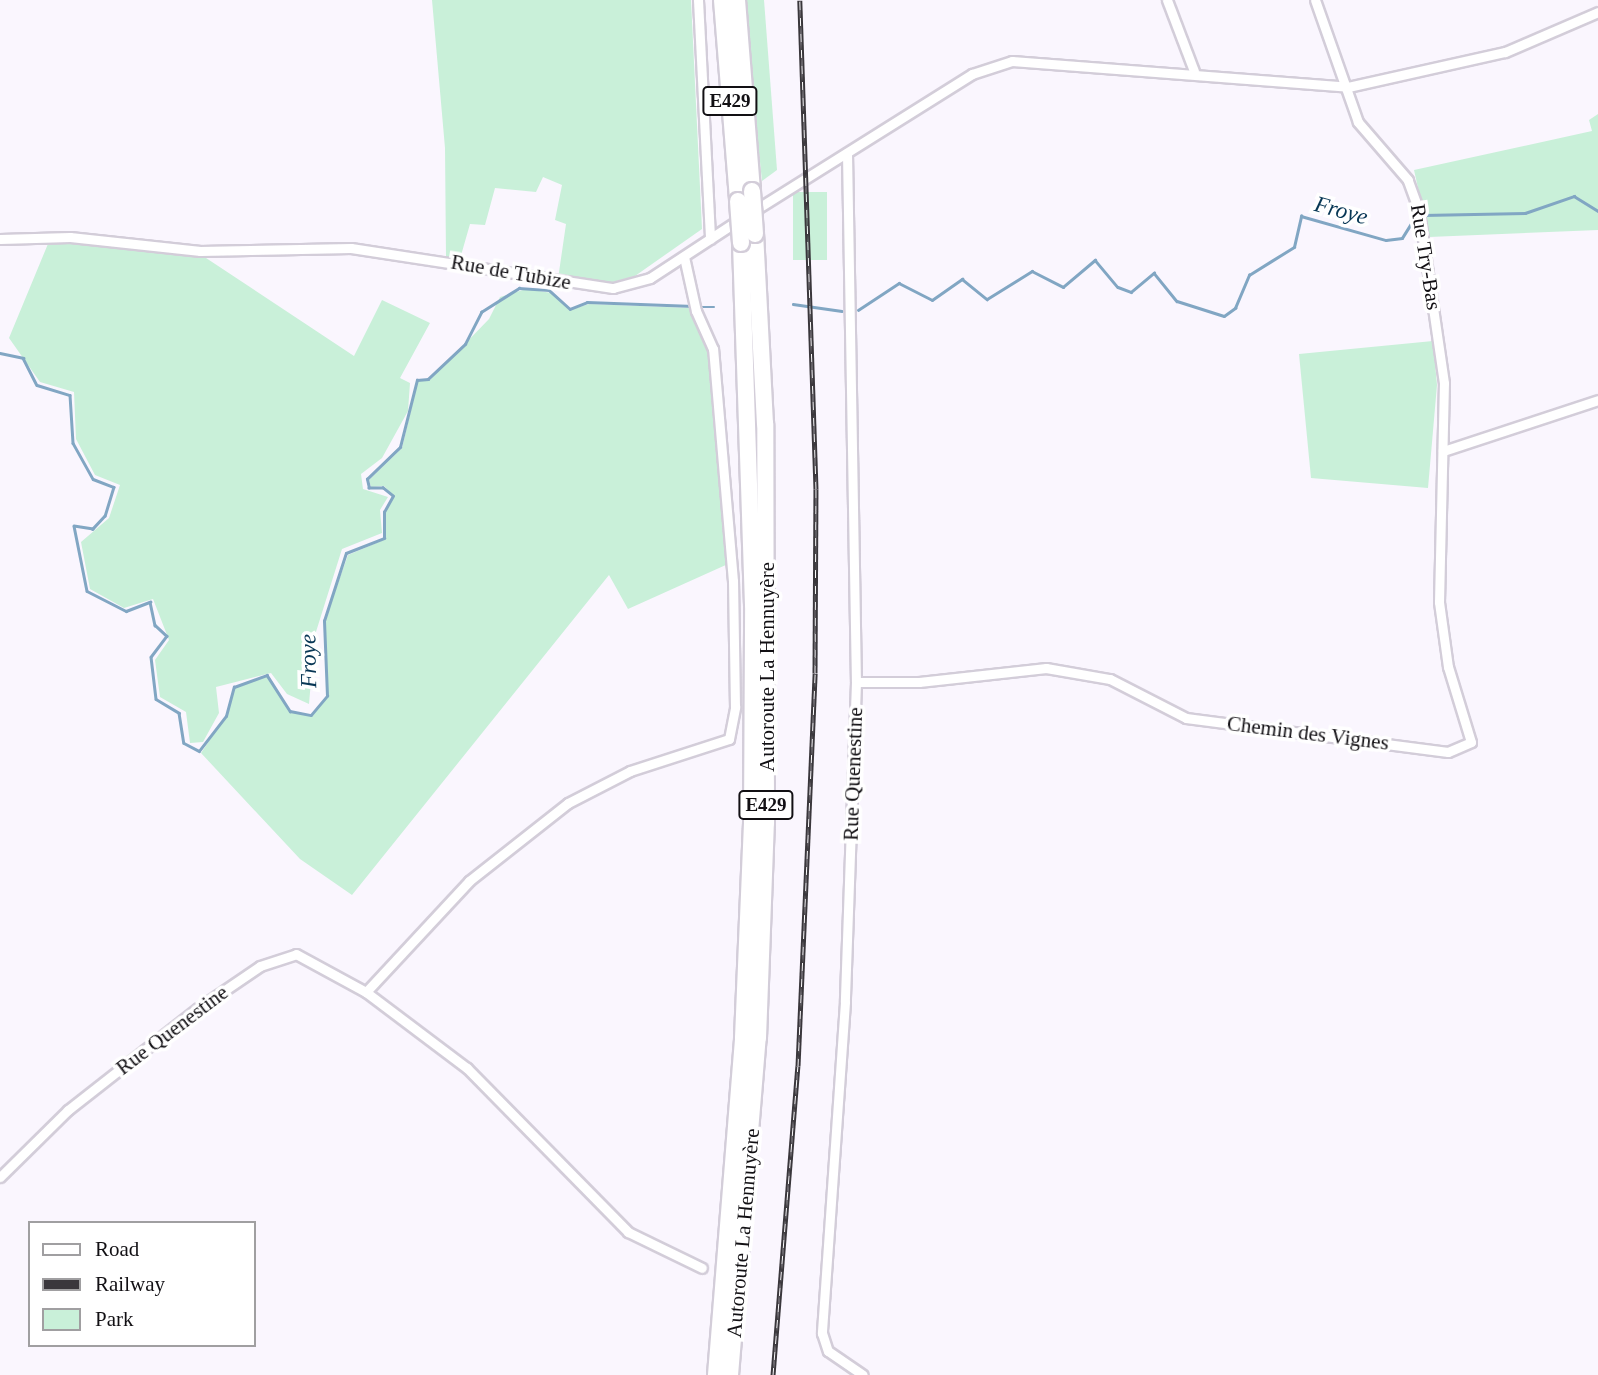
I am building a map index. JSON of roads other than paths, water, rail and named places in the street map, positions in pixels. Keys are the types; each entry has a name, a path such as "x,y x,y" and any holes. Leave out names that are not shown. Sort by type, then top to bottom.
{"highway":[{"name":"Autoroute La Hennuyère","path":"722,0 738,201 748,238 765,438 766,823 755,1077 730,1375"},
{"name":"Autoroute La Hennuyère","path":"716,1375 743,1038 752,823 753,604 748,238 752,191 737,0"}],"street":[{"path":"698,0 710,239"},
{"path":"1167,0 1194,71 1342,87 1488,57 1598,12"},
{"name":"Rue Try-Bas","path":"1315,0 1342,87 1358,122 1408,180 1420,215 1442,359 1443,451"},
{"name":"Rue de Tubize","path":"0,239 70,237 200,251 363,248 613,288 634,285 684,257 964,79 1012,61 1194,71"},
{"name":"Rue Quenestine","path":"847,153 856,681 844,1016 822,1333 828,1351 863,1375"},
{"path":"366,992 469,881 568,803 630,771 729,739 735,707 732,568 713,349 694,307 684,257"},
{"path":"1443,451 1598,400"},
{"name":"Chemin des Vignes","path":"856,681 919,682 1045,668 1110,679 1186,718 1459,752 1471,742 1448,667 1439,602 1436,537 1443,451"},
{"name":"Rue Quenestine","path":"0,1177 68,1110 276,957 307,958 366,992 491,1090 628,1232 702,1268"}],"waterway":[{"name":"Froye","path":"1423,215 1525,213 1574,196 1598,211"},
{"name":"Froye","path":"858,310 899,283 932,300 962,279 987,299 1032,271 1063,287 1095,260 1118,287 1131,292 1154,273 1177,301 1224,316 1235,308 1249,275 1294,247 1301,216 1386,240 1402,238 1416,216"},
{"name":"Froye","path":"0,353 23,358 37,385 70,395 73,443 93,479 114,487 105,516 93,529 74,526 87,591 126,611 150,602 155,625 167,636 151,657 156,699 179,713 184,743 199,751 226,716 234,687 267,675 290,711 311,715 327,696 324,621 346,553 384,538 384,512 393,496 383,488 369,488 367,479 400,447 417,380 428,379 465,344 481,312 519,288 549,290 570,309 587,302 693,306"},
{"name":"Froye","path":"793,304 842,311"},
{"name":"Froye","path":"699,307 714,307"}],"railway":[{"path":"773,1375 798,1066 815,673 816,489 800,0"}]}
